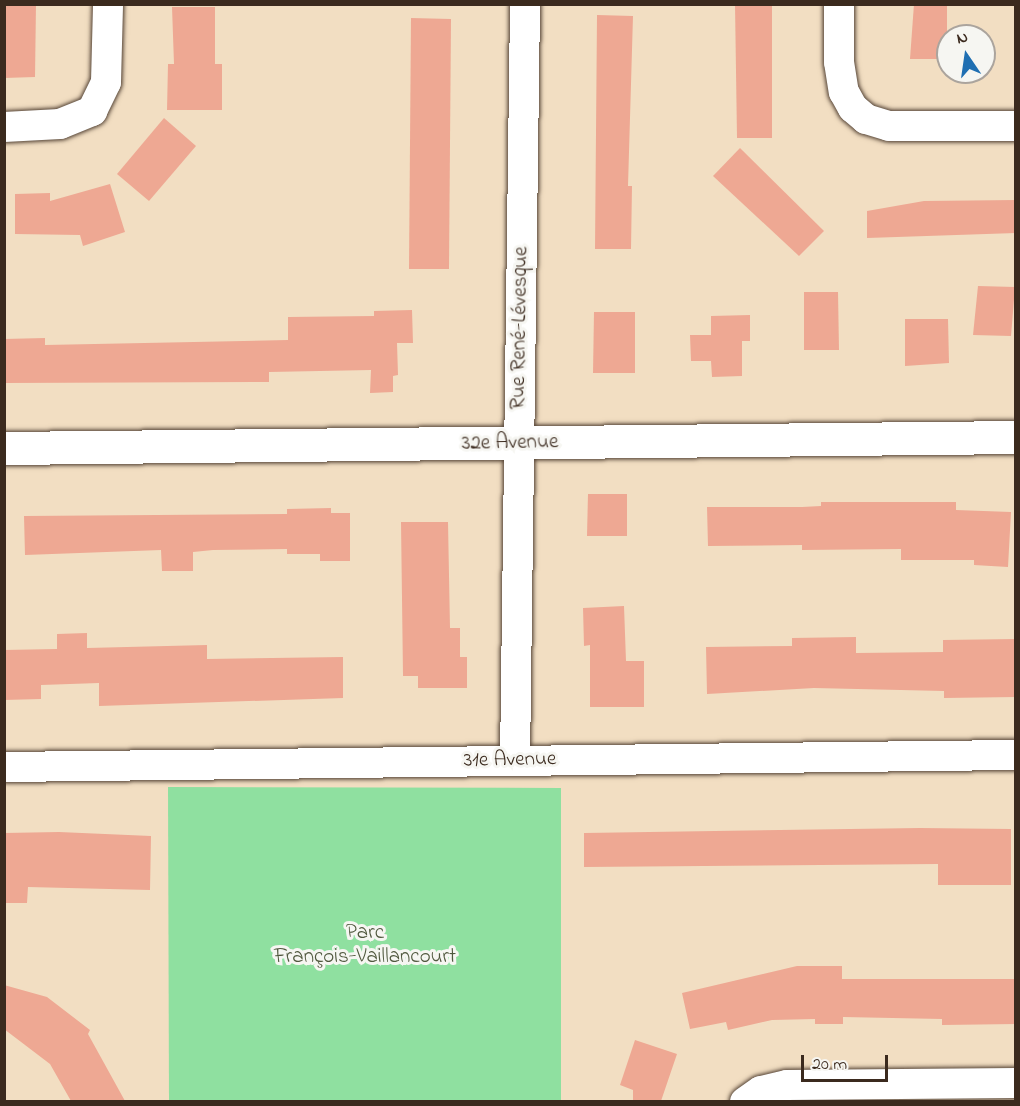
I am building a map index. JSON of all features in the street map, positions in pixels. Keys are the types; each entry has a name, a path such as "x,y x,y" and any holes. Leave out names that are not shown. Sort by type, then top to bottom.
{"street":[{"path":"4,127 60,124 92,111 106,82 108,4"},
{"name":"Rue René-Lévesque","path":"514,760 525,4"},
{"path":"839,4 839,63 844,92 853,108 866,119 889,126 1016,126"},
{"name":"32e Avenue","path":"4,448 1016,437"},
{"name":"31e Avenue","path":"4,766 1016,755"},
{"path":"745,1101 761,1091 787,1085 1016,1083"}],"green space":[{"name":"Parc François-Vaillancourt","path":"168,787 561,788 561,1101 169,1101"}],"building":[{"path":"4,4 36,4 35,77 4,78"},
{"path":"735,4 772,4 772,138 737,138"},
{"path":"914,4 947,4 947,24 936,24 936,59 910,59"},
{"path":"172,7 215,7 215,64 222,64 222,110 167,110 168,64 174,64"},
{"path":"597,15 633,16 628,186 632,186 631,249 595,249"},
{"path":"411,18 451,19 449,269 409,269"},
{"path":"164,118 196,146 149,201 117,174"},
{"path":"740,148 824,231 799,256 713,176"},
{"path":"110,184 125,232 83,246 80,235 15,234 15,194 50,193 50,201"},
{"path":"1016,200 1016,233 867,238 867,211 924,201"},
{"path":"978,286 1015,287 1011,336 973,335"},
{"path":"804,292 838,292 839,350 804,350"},
{"path":"412,310 413,343 397,343 398,375 393,376 393,392 370,393 371,370 269,372 269,382 4,383 4,339 45,338 45,345 288,340 288,317 374,316 374,311"},
{"path":"594,312 635,312 635,373 593,373"},
{"path":"750,315 750,341 742,341 742,376 712,377 711,361 691,361 690,335 711,335 711,316"},
{"path":"905,319 948,319 949,363 905,366"},
{"path":"588,494 627,494 627,536 587,536"},
{"path":"821,502 956,502 956,510 1011,512 1008,567 974,565 974,560 901,560 901,549 802,550 802,545 708,546 707,507 802,507 821,506"},
{"path":"331,508 331,513 350,513 350,561 320,561 320,554 287,554 287,549 213,550 193,552 193,571 162,571 161,550 25,555 24,516 287,514 287,509"},
{"path":"401,522 448,522 450,628 460,628 460,657 467,657 467,688 418,688 418,676 403,676"},
{"path":"624,606 626,661 644,661 644,707 590,707 590,645 584,646 583,608"},
{"path":"87,633 87,648 207,645 207,659 343,657 343,698 99,706 99,683 41,685 41,699 4,700 4,650 57,649 57,634"},
{"path":"856,637 856,653 943,652 943,640 1016,639 1016,697 944,698 944,691 814,688 707,694 706,647 792,646 792,638"},
{"path":"920,828 1011,829 1011,885 938,885 938,864 584,867 584,833"},
{"path":"59,832 151,836 150,890 28,887 27,903 4,903 4,833"},
{"path":"797,966 842,966 842,979 1016,979 1016,1024 942,1025 942,1019 843,1017 843,1024 815,1024 815,1019 772,1020 728,1030 726,1022 690,1029 682,993"},
{"path":"4,985 47,997 90,1030 88,1034 125,1101 71,1101 50,1064 4,1029"},
{"path":"635,1040 677,1054 661,1101 633,1101 633,1090 620,1085"}]}
